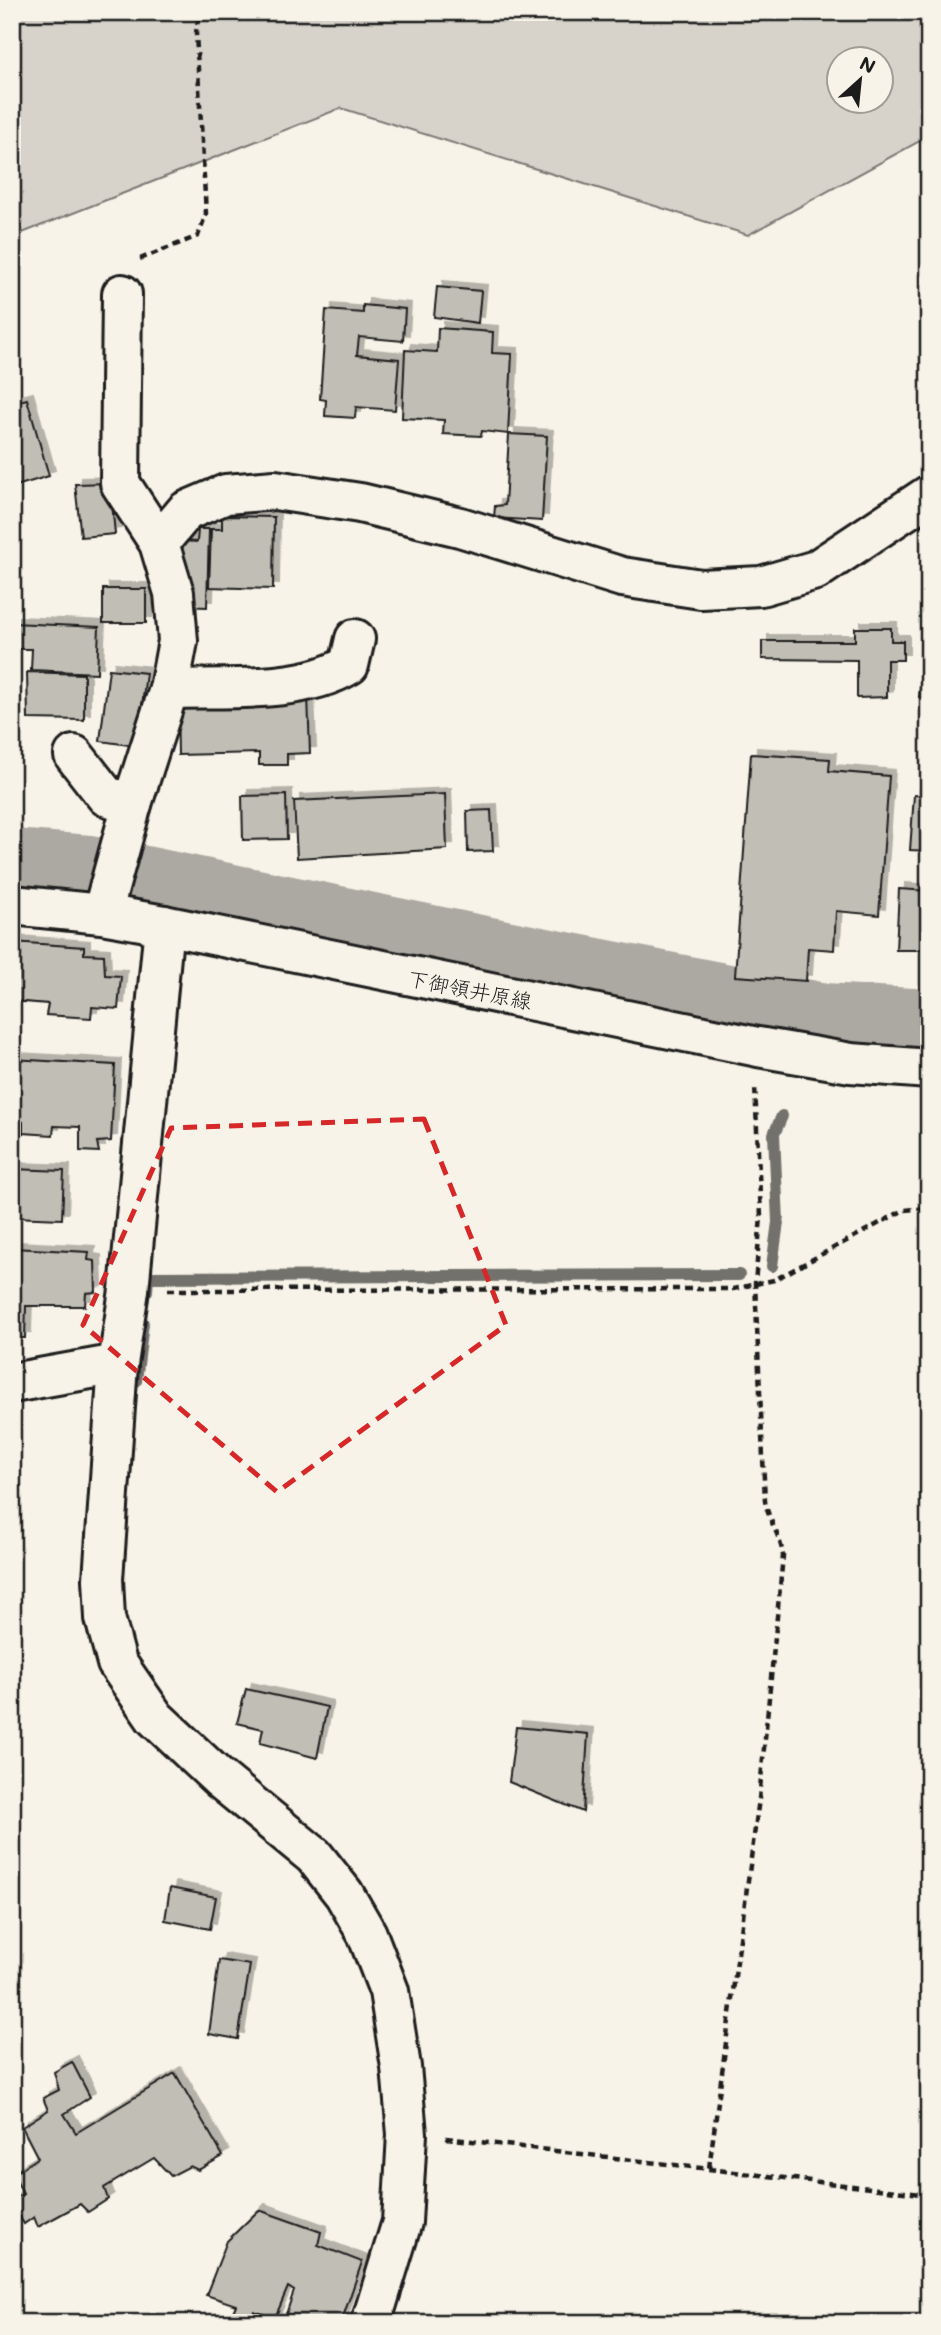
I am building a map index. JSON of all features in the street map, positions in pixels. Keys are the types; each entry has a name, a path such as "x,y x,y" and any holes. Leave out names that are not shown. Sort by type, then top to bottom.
{"street":[{"path":"102,914 132,804 169,688 178,641 174,593 159,543 120,482 122,294"},
{"path":"159,543 186,511 226,494 275,490 360,503 460,527 622,577 701,589 761,586 816,570 929,495"},
{"path":"169,688 251,687 303,681 337,672 349,665 355,639"},
{"path":"74,755 106,796 132,804"},
{"name":"下御領井原線","path":"12,905 102,914 164,925 758,1047 851,1063 929,1069"},
{"path":"164,925 129,1290 118,1364 103,1579 105,1618 117,1663 155,1718 219,1778 314,1857 344,1894 368,1934 389,1991 401,2067 407,2134 401,2222 371,2323"},
{"path":"12,1383 118,1364"}],"path":[{"path":"122,294 131,262 198,236 206,214 196,33 199,12"},
{"path":"709,2168 759,1799 783,1556 765,1501 755,1283 761,1217 755,1072 758,1047"},
{"path":"156,1290 733,1289 774,1280 904,1210 929,1208"},
{"path":"407,2134 929,2195"}],"highlighted area":[{"path":"424,1119 506,1325 277,1492 83,1325 171,1128"}],"shaded area":[{"path":"12,12 929,12 929,136 748,235 341,108 12,237"}],"building":[{"path":"437,287 481,291 478,323 434,317"},
{"path":"363,305 405,309 403,341 359,337 357,355 399,359 395,410 356,407 355,418 325,416 326,400 320,399 326,310 363,313"},
{"path":"438,328 493,332 492,353 512,354 508,434 482,431 481,436 443,434 444,420 402,418 405,350 437,352"},
{"path":"27,399 49,476 13,487 12,403"},
{"path":"509,434 547,436 542,521 494,518 495,506 505,505"},
{"path":"110,483 115,534 81,537 75,484"},
{"path":"222,516 274,517 273,589 209,587 211,529 222,529"},
{"path":"198,529 209,529 207,607 179,606 181,541 197,542"},
{"path":"103,589 146,589 146,623 103,623"},
{"path":"12,623 99,627 97,673 31,670 32,649 12,649"},
{"path":"855,628 891,628 891,641 903,641 903,660 887,660 887,697 857,698 857,660 762,659 762,641 855,641"},
{"path":"925,648 929,648 929,698 919,697"},
{"path":"109,669 146,673 137,746 100,741"},
{"path":"27,672 84,674 84,720 28,719"},
{"path":"308,695 310,753 287,754 287,765 259,765 259,753 178,755 177,698"},
{"path":"751,754 830,759 829,771 889,776 879,915 836,911 834,950 808,948 806,981 735,976"},
{"path":"445,794 447,849 297,858 294,801"},
{"path":"286,795 287,839 243,840 242,796"},
{"path":"914,795 929,796 929,851 910,850"},
{"path":"491,810 493,851 468,852 467,811"},
{"path":"899,889 929,891 929,950 896,950"},
{"path":"12,942 84,947 84,954 104,955 105,975 121,976 118,1009 92,1007 91,1018 46,1015 48,1004 12,1001"},
{"path":"12,1059 115,1065 111,1141 97,1142 99,1152 80,1151 80,1127 54,1126 53,1135 23,1133 23,1122 12,1122"},
{"path":"12,1169 64,1171 62,1219 12,1217"},
{"path":"12,1248 89,1252 88,1260 95,1261 96,1292 86,1293 85,1306 26,1306 25,1338 12,1338"},
{"path":"246,1689 327,1707 317,1758 260,1743 263,1729 237,1723"},
{"path":"516,1727 588,1734 583,1812 509,1782"},
{"path":"170,1888 216,1897 210,1929 165,1920"},
{"path":"219,1960 250,1965 238,2039 209,2034"},
{"path":"72,2062 90,2097 64,2114 76,2133 175,2073 223,2156 198,2170 190,2166 171,2176 154,2158 104,2188 108,2199 88,2212 80,2204 38,2227 34,2217 24,2224 12,2204 12,2200 23,2194 13,2174 38,2158 22,2127 48,2110 43,2098 59,2090 54,2072"},
{"path":"259,2210 321,2232 318,2245 362,2262 341,2323 283,2323 294,2291 288,2287 275,2318 254,2311 250,2320 233,2312 236,2305 206,2295 227,2241"}],"waterway":[{"path":"12,865 89,871"},
{"path":"125,878 824,1019 929,1025"},
{"path":"772,1266 778,1222 774,1134 782,1116"},
{"path":"147,1291 148,1277 739,1275"},
{"path":"133,1382 136,1381 143,1323"}]}
